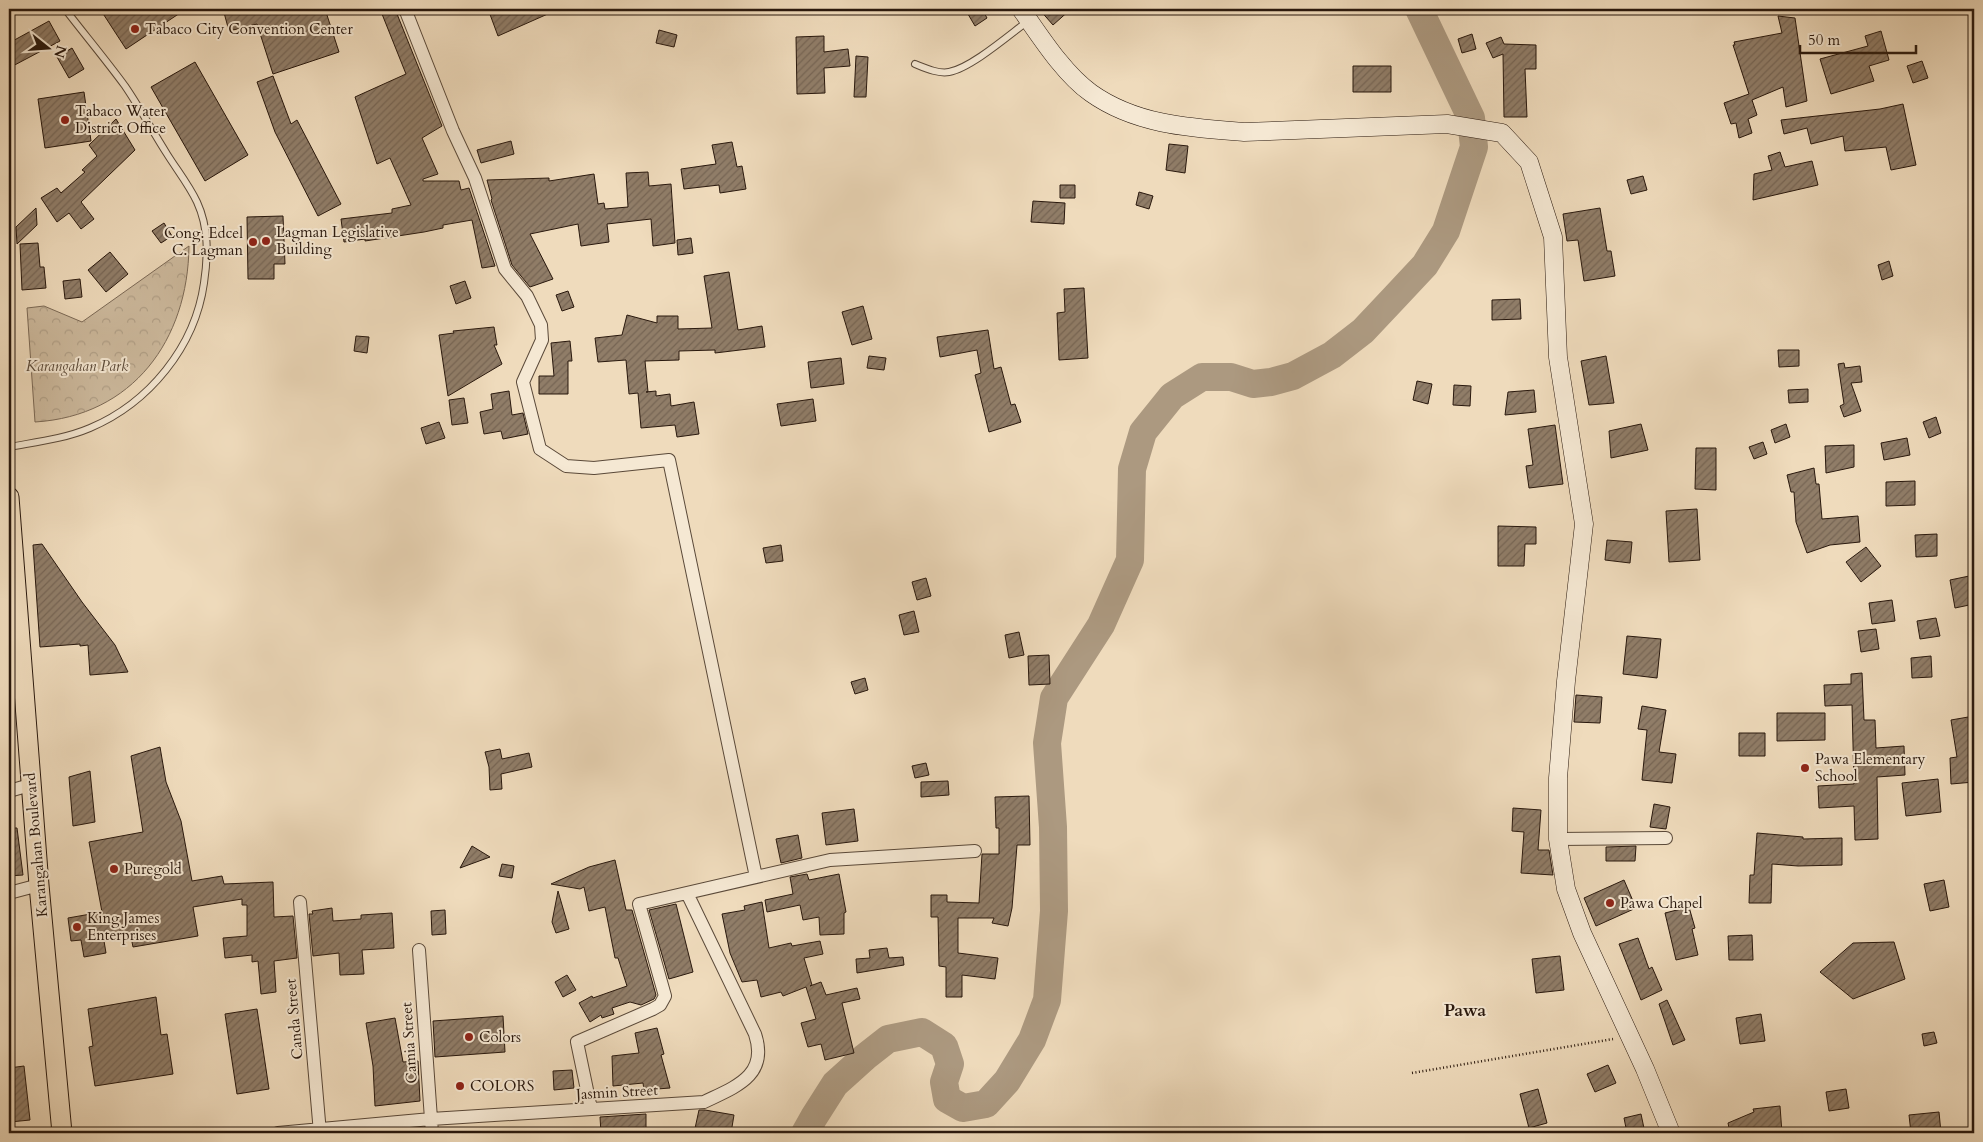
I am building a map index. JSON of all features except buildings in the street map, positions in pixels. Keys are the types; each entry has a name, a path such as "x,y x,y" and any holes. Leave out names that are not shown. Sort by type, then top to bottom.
{"main road":[{"name":"Karangahan Boulevard","path":"9,497 12,596 62,1133"}],"street":[{"path":"405,9 453,132 475,178 505,269 527,296 541,325 542,340 523,382 540,449 566,466 594,468 668,460 756,877"},
{"path":"1025,15 1046,46 1090,93 1128,114 1152,122 1210,130 1244,132 1447,124 1502,133 1529,162 1552,236 1558,358 1584,524 1566,681 1558,778 1558,840 1566,888 1582,933 1671,1133"},
{"path":"9,791 30,785"},
{"path":"1558,840 1666,838"},
{"path":"591,1109 577,1042 653,1009 664,1000 665,996 639,904 830,860 975,851"},
{"path":"9,893 39,885"},
{"name":"Jasmin Street","path":"278,1133 319,1131 431,1119 704,1102 746,1080 759,1058 760,1046 756,1034 687,893"},
{"name":"Canda Street","path":"300,902 319,1131"},
{"name":"Camia Street","path":"419,950 432,1133"}],"lane":[{"path":"9,447 68,436 90,428 114,416 152,385 177,356 191,331 202,296 207,264 206,229 197,202 126,87 65,9"},
{"path":"915,64 933,70 948,72 965,66 1025,15"}],"path":[{"path":"1412,1073 1629,1036"}],"green space":[{"name":"Karangahan Park","path":"189,246 186,280 178,312 166,341 148,367 127,388 100,405 70,417 35,422 27,308 44,306 82,322"}],"waterway":[{"path":"805,1133 835,1084 888,1039 922,1032 944,1046 950,1064 944,1082 947,1099 963,1108 986,1104 1007,1081 1032,1040 1047,1000 1054,911 1053,827 1047,743 1054,698 1101,625 1130,560 1132,469 1143,432 1172,396 1202,377 1231,377 1253,384 1271,382 1293,376 1332,355 1363,331 1425,265 1446,231 1474,147 1471,118 1419,9"}],"place":[{"name":"Tabaco City Convention Center","path":"135,29"},
{"name":"Tabaco Water District Office","path":"65,120"},
{"name":"Lagman Legislative Building","path":"266,241"},
{"name":"Cong. Edcel C. Lagman","path":"253,242"},
{"name":"Pawa Elementary School","path":"1805,768"},
{"name":"Puregold","path":"114,869"},
{"name":"Pawa Chapel","path":"1610,903"},
{"name":"King James Enterprises","path":"77,927"},
{"name":"Colors","path":"469,1037"},
{"name":"COLORS","path":"460,1086"}],"district":[{"name":"Pawa","path":"1465,1010"}]}
